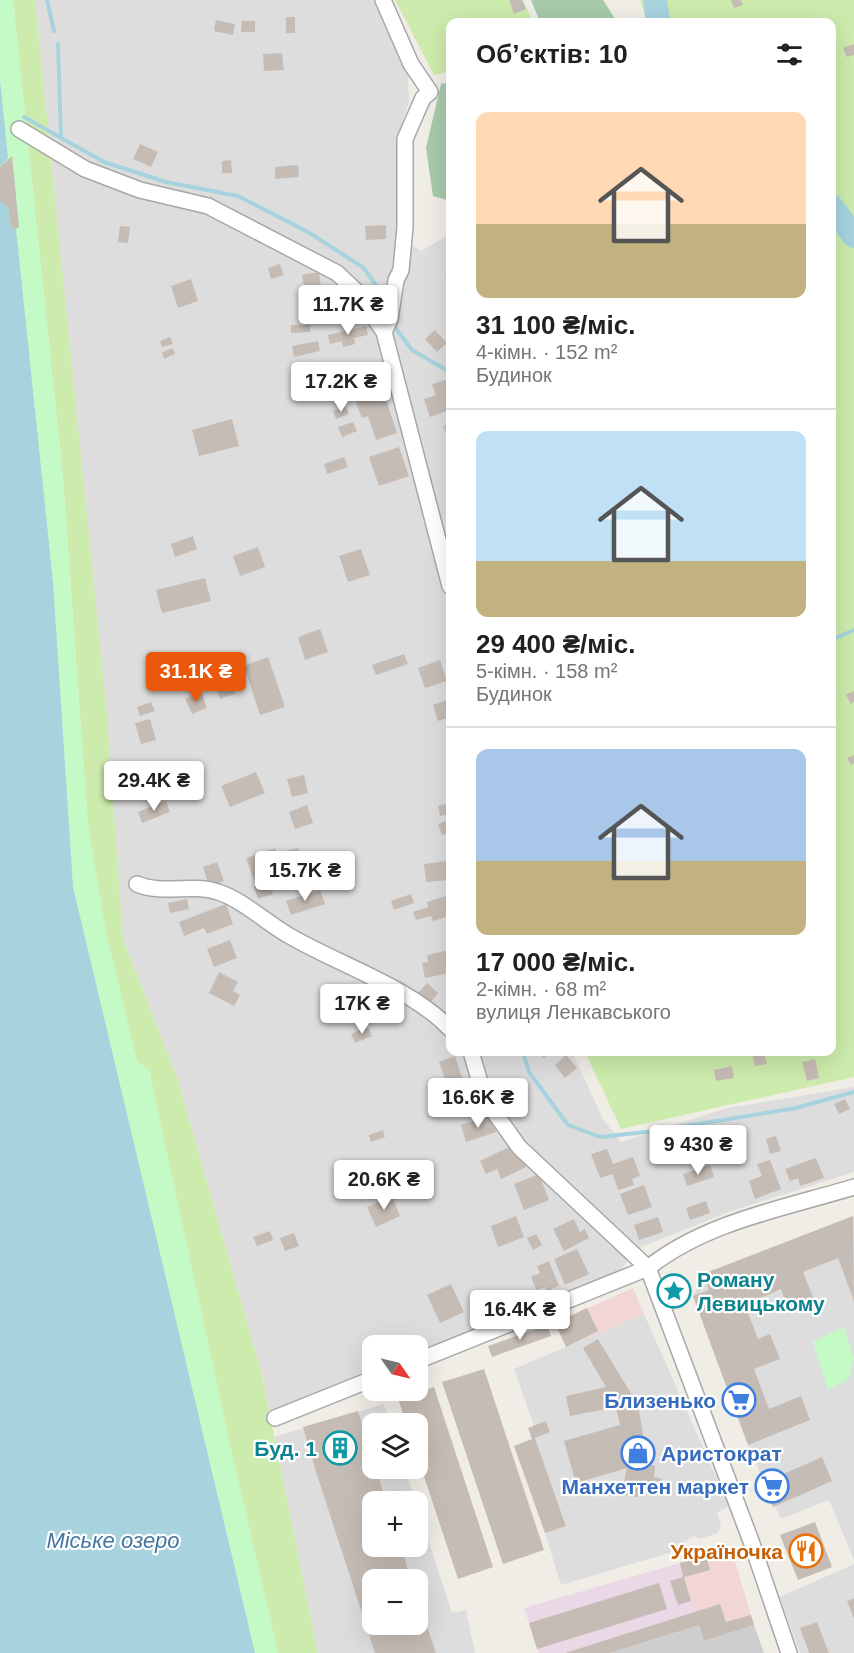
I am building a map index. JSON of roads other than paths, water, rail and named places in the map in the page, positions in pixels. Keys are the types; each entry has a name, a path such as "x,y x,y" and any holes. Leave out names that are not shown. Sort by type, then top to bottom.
{"street":[{"path":"382,0 411,64 430,92 423,98 405,138 405,227 401,270 396,280 390,319 384,332"},
{"path":"20,129 85,169 140,190 208,206 337,273 356,290 384,332 446,570"},
{"path":"137,884 150,890 204,889 220,892 290,936 371,977 437,1015 446,1025"},
{"path":"472,1056 485,1099 519,1147 648,1268 751,1541 789,1653"},
{"path":"428,1357 648,1268 666,1253 692,1239 746,1219 854,1187"},
{"path":"275,1418 362,1383"}],"water":[{"path":"0,80 8,158 0,167"},
{"name":"Міське озеро","path":"0,201 8,207 11,228 16,229 53,582 73,887 255,1653 0,1653"}],"waterway":[{"path":"47,0 54,31"},
{"path":"655,0 657,18"},
{"path":"58,44 61,138"},
{"path":"24,117 104,162 166,182 238,196 308,232 364,268 377,287 386,309"},
{"path":"836,213 854,236"},
{"path":"394,326 412,350 446,370"},
{"path":"836,638 854,630"},
{"path":"524,1056 529,1072 568,1125 600,1137 655,1131 796,1108 854,1092"}],"place":[{"name":"Роману Левицькому","path":"674,1291"},
{"name":"Близенько","path":"739,1400"},
{"name":"Буд. 1","path":"340,1448"},
{"name":"Аристократ","path":"638,1453"},
{"name":"Манхеттен маркет","path":"772,1486"},
{"name":"Україночка","path":"806,1551"}]}
